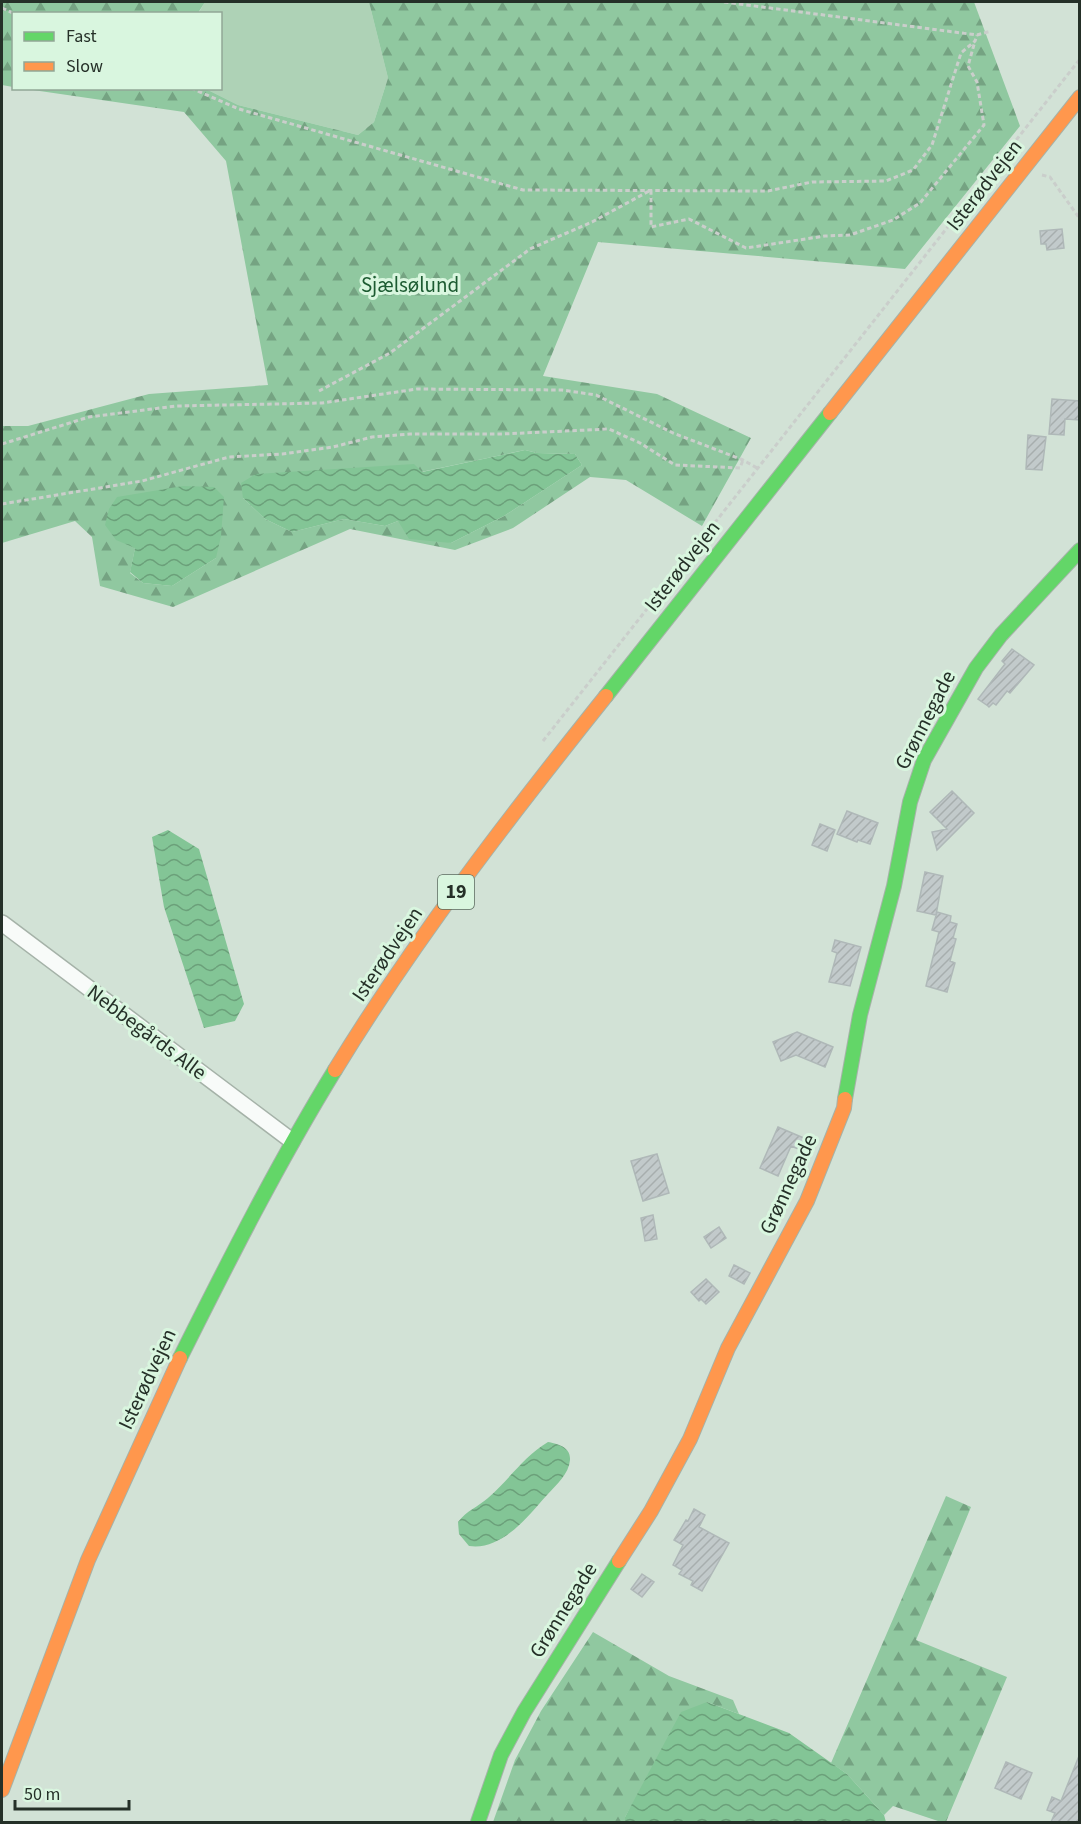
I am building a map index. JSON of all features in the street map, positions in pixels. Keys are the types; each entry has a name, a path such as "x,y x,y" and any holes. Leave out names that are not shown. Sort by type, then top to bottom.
{"main road":[{"name":"Isterødvejen","path":"2,1790 83,1571 158,1404 223,1271 292,1141 354,1039 513,813 1080,97"},
{"name":"Grønnegade","path":"478,1822 501,1755 524,1712 656,1501 690,1439 728,1348 807,1201 844,1108 860,1015 894,886 910,802 924,760 982,659 1001,635 1080,550"}],"street":[{"name":"Nebbegårds Alle","path":"2,923 292,1141"}],"path":[{"path":"724,2 756,4 977,35 991,32"},
{"path":"651,190 651,227 689,219 746,248 825,236 850,235 893,220 920,203 984,125 977,82 968,66 977,35"},
{"path":"196,90 239,109 523,190 768,191 812,182 886,181 913,170 932,145 961,53 975,41"},
{"path":"1011,144 1043,175 1050,177 1080,219"},
{"path":"319,392 390,353 530,249 592,222 651,190"},
{"path":"2,444 89,417 176,406 322,403 417,389 562,390 596,395 673,433 743,459 757,468"},
{"path":"2,504 142,481 229,457 282,454 333,447 372,437 410,434 502,434 609,429 640,443 675,465 740,468 743,459"}],"shaded area":[{"path":"205,2 369,2 388,78 374,122 358,135 238,105 208,90 222,90 222,12 199,12"}],"green space":[{"path":"2,2 205,2 199,12 12,12 12,87 2,85"},
{"name":"Sjælsølund","path":"369,2 974,2 1020,126 905,269 598,242 543,376 657,394 751,438 702,526 626,480 590,477 513,528 455,550 350,529 173,607 100,586 92,537 75,521 2,543 2,426 28,426 149,394 268,385 226,161 184,112 33,90 208,90 238,105 358,135 374,122 388,78","holes":["525,450 537,453 575,454 582,465 504,516 451,543 398,521 385,526 344,519 292,532 265,519 243,498 421,472","135,548 216,558 172,586 143,583 130,573"]},
{"path":"946,1496 971,1507 916,1640 1007,1677 946,1822 941,1822 893,1806 884,1815 847,1774 831,1763"},
{"path":"593,1632 669,1676 733,1700 739,1714 707,1702 651,1772 625,1817 625,1822 493,1822 515,1760 541,1711"}],"water":[{"path":"525,450 537,453 575,454 582,465 504,516 451,543 409,539 398,521 385,526 344,519 292,532 265,519 243,498 241,483 256,474 414,464 422,472"},
{"path":"183,486 214,487 224,497 221,536 216,558 172,586 143,583 130,572 135,548 116,540 105,525 109,509 117,497"},
{"path":"168,830 199,849 244,1004 235,1021 204,1028 164,907 152,837"},
{"path":"548,1442 563,1447 570,1456 569,1465 562,1479 523,1522 503,1538 481,1546 469,1546 459,1534 458,1522 496,1491 531,1454"},
{"path":"707,1702 789,1733 847,1774 884,1815 886,1822 625,1822 625,1817 681,1712"}],"building":[{"path":"1062,229 1064,248 1047,250 1046,244 1041,244 1040,231"},
{"path":"1052,399 1080,401 1080,420 1065,419 1064,435 1049,434"},
{"path":"1028,435 1046,437 1042,470 1026,469"},
{"path":"1012,649 1034,665 1010,693 1007,691 996,705 993,703 989,707 978,699 1005,664 1002,661"},
{"path":"952,791 974,813 937,850 932,832 947,829 930,812"},
{"path":"847,811 878,823 870,844 858,840 857,842 837,834"},
{"path":"820,824 835,830 827,851 812,845"},
{"path":"925,872 943,876 936,915 917,911"},
{"path":"937,912 951,916 950,922 957,924 953,938 956,939 950,961 955,963 947,992 926,986 939,932 932,930"},
{"path":"835,940 861,947 850,986 829,982 837,953 832,951"},
{"path":"797,1032 833,1047 825,1067 796,1055 781,1061 773,1042"},
{"path":"778,1127 806,1139 801,1150 791,1146 778,1176 760,1168"},
{"path":"657,1154 669,1193 643,1201 631,1161"},
{"path":"653,1215 657,1239 645,1241 641,1218"},
{"path":"719,1227 726,1238 711,1248 704,1237"},
{"path":"734,1265 750,1273 744,1284 729,1276"},
{"path":"706,1279 719,1292 706,1304 701,1299 699,1301 691,1292"},
{"path":"694,1509 705,1515 699,1527 729,1543 702,1591 691,1585 693,1581 679,1574 682,1570 673,1565 683,1545 674,1540"},
{"path":"642,1574 654,1582 642,1597 631,1589"},
{"path":"1079,1756 1080,1822 1051,1822 1055,1813 1047,1810 1052,1797 1061,1801"},
{"path":"1006,1762 1032,1773 1021,1799 995,1788"}],"traffic: fast":[{"path":"606,696 830,413"},
{"path":"845,1099 860,1015 894,886 910,802 924,760 976,668 1001,635 1080,550"},
{"path":"180,1358 274,1176 335,1070"},
{"path":"478,1822 501,1755 524,1712 619,1561"}],"traffic: slow":[{"path":"830,413 1080,97"},
{"path":"335,1070 398,973 464,879 606,696"},
{"path":"619,1561 651,1511 690,1439 728,1348 807,1201 844,1108 845,1099"},
{"path":"2,1790 88,1560 180,1358"}]}
